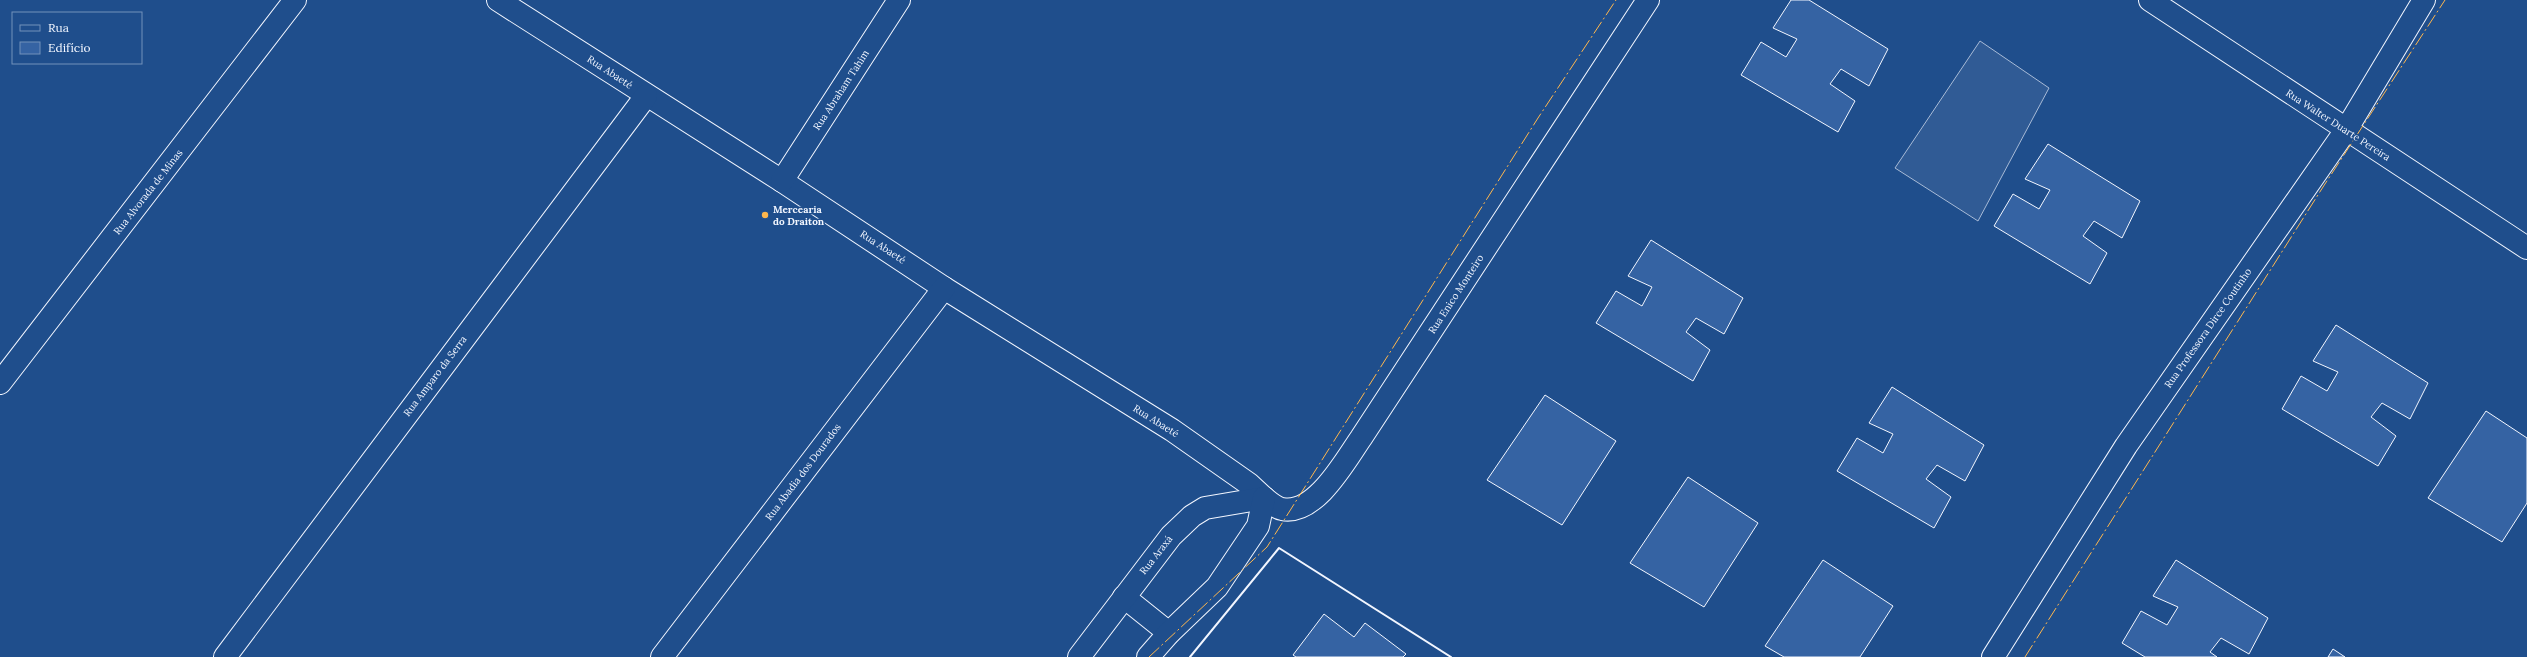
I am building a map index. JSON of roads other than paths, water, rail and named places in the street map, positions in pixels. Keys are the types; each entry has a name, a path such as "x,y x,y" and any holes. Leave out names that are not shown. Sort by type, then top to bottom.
{"street":[{"name":"Rua Alvorada de Minas","path":"0,384 295,0"},
{"name":"Rua Abaeté","path":"498,0 646,96 782,181 944,288 1172,430 1249,484 1264,498"},
{"name":"Rua Abraham Tahim","path":"782,181 899,0"},
{"name":"Rua Enico Monteiro","path":"1264,498 1282,509 1301,509 1318,496 1332,479 1361,438 1648,0"},
{"name":"Rua Walter Duarte Pereira","path":"2150,0 2527,248"},
{"name":"Rua Professora Dirce Coutinho","path":"1993,657 2126,446 2346,130 2424,0"},
{"name":"Rua Amparo da Serra","path":"225,657 646,96"},
{"name":"Rua Abadia dos Dourados","path":"662,657 944,288"},
{"path":"1148,657 1169,633 1218,587 1258,526 1264,498"},
{"name":"Rua Araxá","path":"1079,657 1171,536 1192,516 1205,508 1264,498"},
{"path":"1124,597 1169,633"}],"place":[{"name":"Mercearia do Draiton","path":"765,215"}]}
